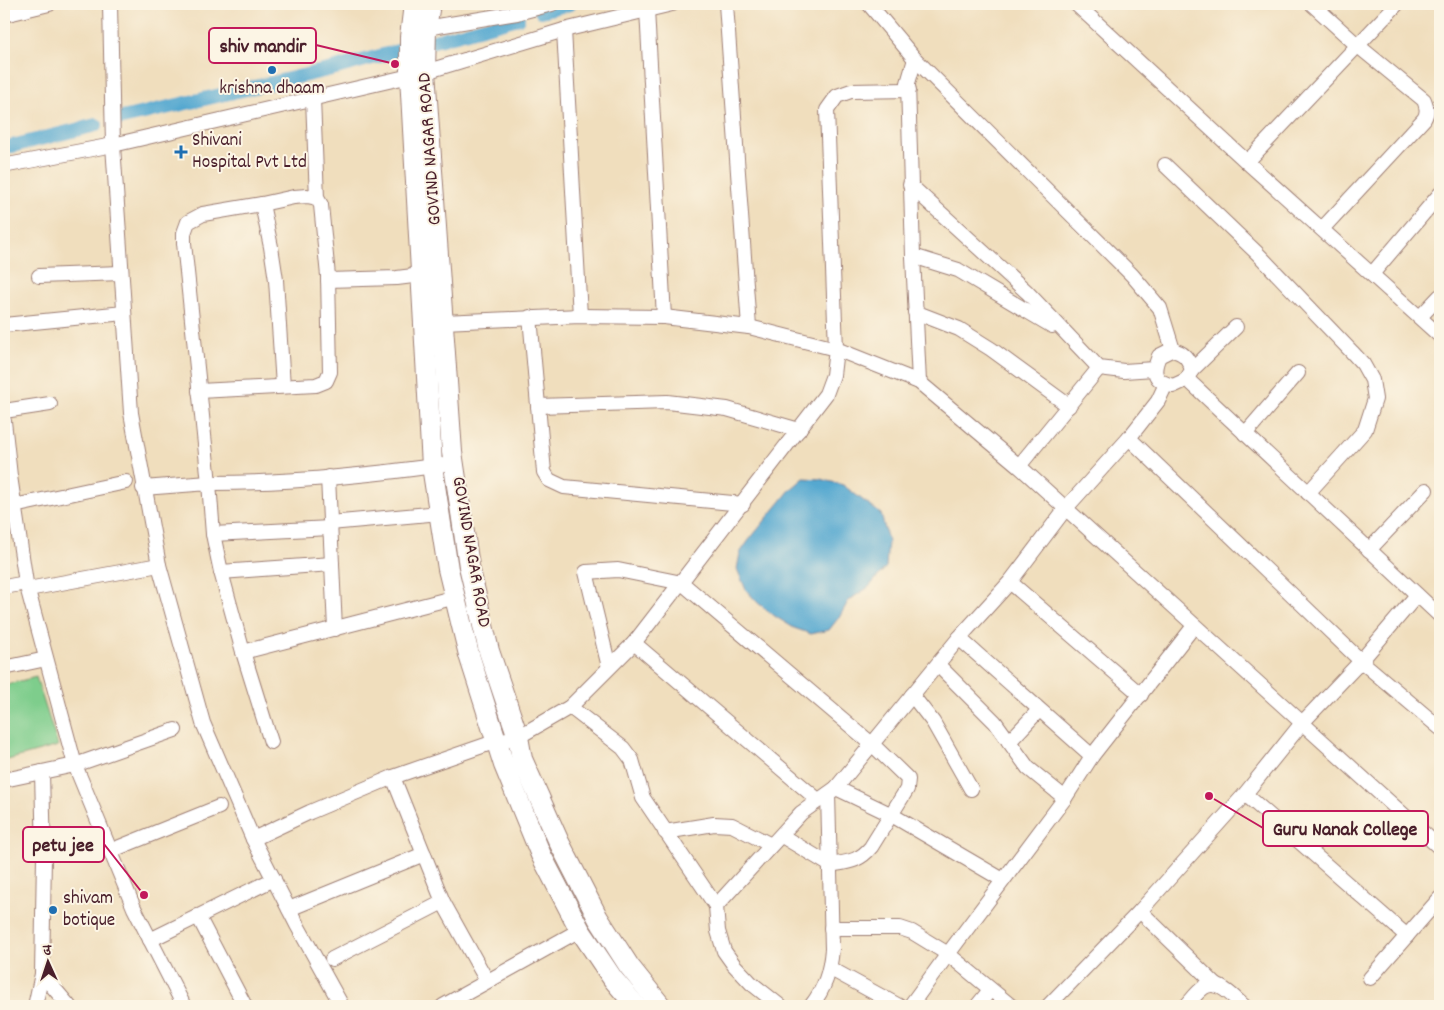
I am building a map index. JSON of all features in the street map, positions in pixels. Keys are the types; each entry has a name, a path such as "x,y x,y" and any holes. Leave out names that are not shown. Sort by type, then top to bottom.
{"main road":[{"path":"414,4 421,33"},
{"path":"418,66 421,33 430,4"},
{"name":"GOVIND NAGAR ROAD","path":"418,66 421,275 432,466 448,569 470,655 504,765 541,855 580,930 613,979 636,1006"},
{"name":"GOVIND NAGAR ROAD","path":"418,66 443,322 454,463 469,566 489,651 518,737 522,759 559,842 598,918 656,1005"}],"street":[{"path":"4,15 44,4"},
{"path":"110,4 114,146 131,414 158,565 202,723 253,839 342,1006"},
{"path":"421,33 552,4"},
{"path":"5,167 114,146 313,100 418,66 672,4"},
{"path":"726,4 749,326"},
{"path":"869,4 915,59 1132,275 1160,308 1173,350"},
{"path":"1076,4 1247,162 1440,336"},
{"path":"1312,4 1424,100 1427,108 1424,120 1322,229"},
{"path":"1247,162 1397,4"},
{"path":"647,10 664,317"},
{"path":"564,30 580,316"},
{"path":"915,59 908,83 910,185 919,382"},
{"path":"253,839 310,812 393,777 497,740 518,737 570,706 634,644 826,394 833,375 836,349 827,110 837,96 851,91 909,90"},
{"path":"199,391 316,385 326,380 330,372 328,280 324,223 321,205 317,198 313,100"},
{"path":"1165,165 1257,253 1363,364 1372,380 1375,399 1366,430 1308,493"},
{"path":"910,185 1027,292 1099,368 1124,371 1154,369"},
{"path":"1372,274 1440,194"},
{"path":"271,742 243,652 221,572 213,534 184,232 188,222 203,214 294,197 307,196 317,198"},
{"path":"262,204 276,280 283,386"},
{"path":"913,256 958,270 1065,334"},
{"path":"39,276 121,274"},
{"path":"328,280 397,278 421,275"},
{"path":"1420,317 1440,296"},
{"path":"915,312 959,329 992,349 1069,406"},
{"path":"4,325 124,313"},
{"path":"530,317 544,472 549,480 564,487 743,504"},
{"path":"443,322 530,317 664,317 749,326 836,349 919,382 1066,508 1440,848"},
{"path":"1236,327 1189,375 1173,386 1160,381 1155,374 1154,369 1159,356 1173,350 1184,354 1189,360 1189,375 1245,434 1417,595 1439,612"},
{"path":"1019,466 1099,368"},
{"path":"1245,434 1298,373"},
{"path":"716,906 801,813 828,794 873,745 912,695 1010,582 1066,508 1129,438 1158,401 1166,384"},
{"path":"538,406 667,402 727,410 798,430"},
{"path":"4,411 50,404"},
{"path":"4,421 14,506 27,586 75,765 134,908 184,1006"},
{"path":"1129,438 1361,661 1440,728"},
{"path":"143,488 328,477 454,463"},
{"path":"328,477 334,629"},
{"path":"14,506 126,482"},
{"path":"1369,550 1426,490"},
{"path":"213,534 330,526 440,513"},
{"path":"221,572 332,564"},
{"path":"4,587 27,586 158,565"},
{"path":"609,667 586,572 618,570 682,583 873,745 908,779 907,789 864,856 854,861 830,866 782,836"},
{"path":"1010,582 1141,695"},
{"path":"1048,1006 1140,911 1245,794 1302,723 1361,661 1417,595"},
{"path":"243,652 456,597"},
{"path":"910,1006 1065,798 1092,756 1194,626"},
{"path":"960,638 1092,756"},
{"path":"634,644 828,794 890,814 1003,880"},
{"path":"4,668 46,659"},
{"path":"938,665 995,722 1028,768 1065,798"},
{"path":"912,695 933,722 971,789"},
{"path":"570,706 623,748 632,760 642,798 716,906 718,931 724,951 751,983 780,1006"},
{"path":"1009,742 1039,710"},
{"path":"4,780 75,765 175,730"},
{"path":"35,1006 42,974 44,857 42,772"},
{"path":"393,777 443,902 487,981"},
{"path":"811,1006 820,994 830,969 832,949 828,794"},
{"path":"1245,794 1407,936"},
{"path":"110,851 219,807"},
{"path":"665,832 714,824 732,825 771,845"},
{"path":"289,909 424,854"},
{"path":"150,940 274,879"},
{"path":"1370,978 1440,898"},
{"path":"332,959 443,902"},
{"path":"1140,911 1216,985 1244,1006"},
{"path":"198,916 245,1006"},
{"path":"831,928 900,928 912,932 948,954 1011,1006"},
{"path":"443,1006 580,930"},
{"path":"830,969 899,1006"},
{"path":"42,974 69,1006"},
{"path":"1186,1006 1202,988 1216,985"},
{"path":"976,1006 990,990"}],"green space":[{"path":"36,677 58,746 4,761 4,685"}],"water":[{"path":"804,478 821,479 843,485 881,514 888,541 886,567 869,587 849,600 829,630 811,634 794,628 758,603 746,590 737,569 740,553 749,540 790,490"}],"waterway":[{"path":"541,11 570,4"},
{"path":"118,119 336,68 518,18"},
{"path":"4,148 96,125"}],"place":[{"name":"shiv mandir","path":"395,64"},
{"name":"krishna dhaam","path":"272,70"},
{"name":"Shivani Hospital Pvt Ltd","path":"181,152"},
{"name":"Guru Nanak College","path":"1209,796"},
{"name":"petu jee","path":"144,895"},
{"name":"shivam botique","path":"53,910"}]}
